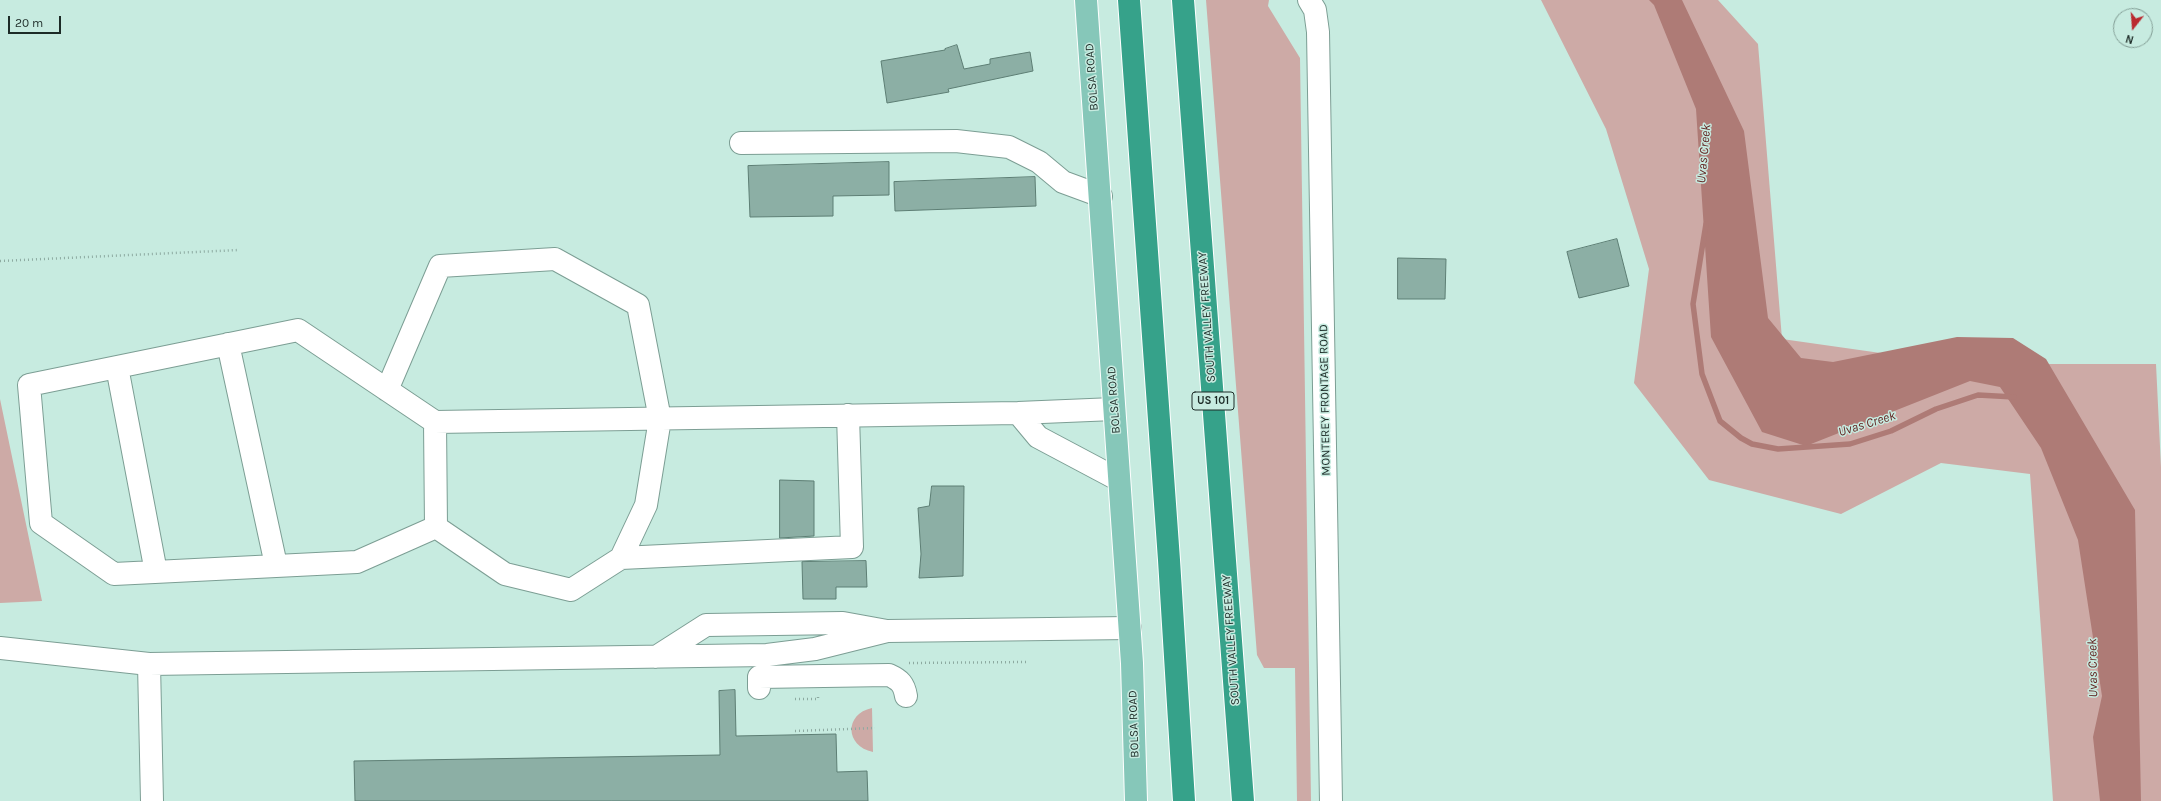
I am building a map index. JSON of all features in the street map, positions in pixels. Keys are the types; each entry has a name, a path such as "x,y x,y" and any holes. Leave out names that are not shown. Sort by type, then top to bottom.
{"highway":[{"path":"1129,0 1168,544 1184,801"},
{"name":"SOUTH VALLEY FREEWAY","path":"1183,0 1243,801"}],"main road":[{"name":"BOLSA ROAD","path":"1086,0 1130,628 1136,801"}],"street":[{"name":"MONTEREY FRONTAGE ROAD","path":"1309,0 1315,10 1318,32 1331,801"},
{"path":"741,143 956,141 1009,147 1039,162 1063,182 1100,196"},
{"path":"387,390 440,266 555,259 638,305 660,419 646,504 621,558"},
{"path":"436,527 357,562 114,574 41,523 30,385 298,330 435,422 1018,413 1114,409"},
{"path":"228,344 276,566"},
{"path":"117,367 156,572"},
{"path":"1018,413 1038,437 1119,480"},
{"path":"436,527 505,574 571,590 621,558 852,547 848,415"},
{"path":"435,422 436,527"},
{"path":"656,657 706,625 843,623 887,631 1130,628"},
{"path":"0,648 149,664 767,655 815,649 887,631"},
{"path":"149,664 152,801"},
{"path":"759,688 759,677 889,675 899,679 905,686 906,696"}],"path":[{"path":"0,261 239,250"},
{"path":"902,663 1027,662"},
{"path":"794,700 818,699 818,689"},
{"path":"795,731 875,728"}],"shaded area":[{"path":"1206,0 1269,0 1268,6 1300,58 1311,801 1297,801 1295,668 1264,668 1257,655"},
{"path":"1541,0 1718,0 1758,44 1782,339 1958,364 2156,364 2161,467 2161,801 2053,801 2030,474 1941,463 1841,514 1709,480 1634,383 1649,269 1606,129"},
{"path":"0,399 42,601 0,603"},
{"path":"872,708 873,752 864,749 857,743 853,737 852,730 856,717 863,711"}],"water":[{"path":"1649,0 1682,0 1744,131 1768,318 1801,358 1833,362 1957,337 2013,338 2046,359 2135,510 2141,801 2100,801 2093,737 2102,696 2078,540 2041,448 2000,387 1970,381 1806,446 1762,432 1711,337 1696,109 1654,5"}],"building":[{"path":"957,45 964,69 990,64 990,59 1030,52 1033,71 948,89 949,92 887,103 881,61 945,50"},
{"path":"889,162 889,195 833,196 833,216 750,217 748,166"},
{"path":"1035,177 1036,206 895,211 894,182"},
{"path":"1617,239 1629,286 1579,298 1567,252"},
{"path":"1398,258 1446,259 1445,299 1398,299"},
{"path":"780,480 814,481 814,536 780,538"},
{"path":"932,486 964,486 963,576 919,578 921,554 918,508 929,506"},
{"path":"866,561 867,587 836,587 836,599 803,599 802,562"},
{"path":"735,690 736,736 836,734 837,772 867,771 868,801 355,801 354,761 720,755 719,691"}],"waterway":[{"name":"Uvas Creek","path":"1706,224 1693,304 1702,374 1720,421 1741,438 1752,444 1778,449 1850,444 1891,431 1936,409 1978,395 2014,397"}]}
